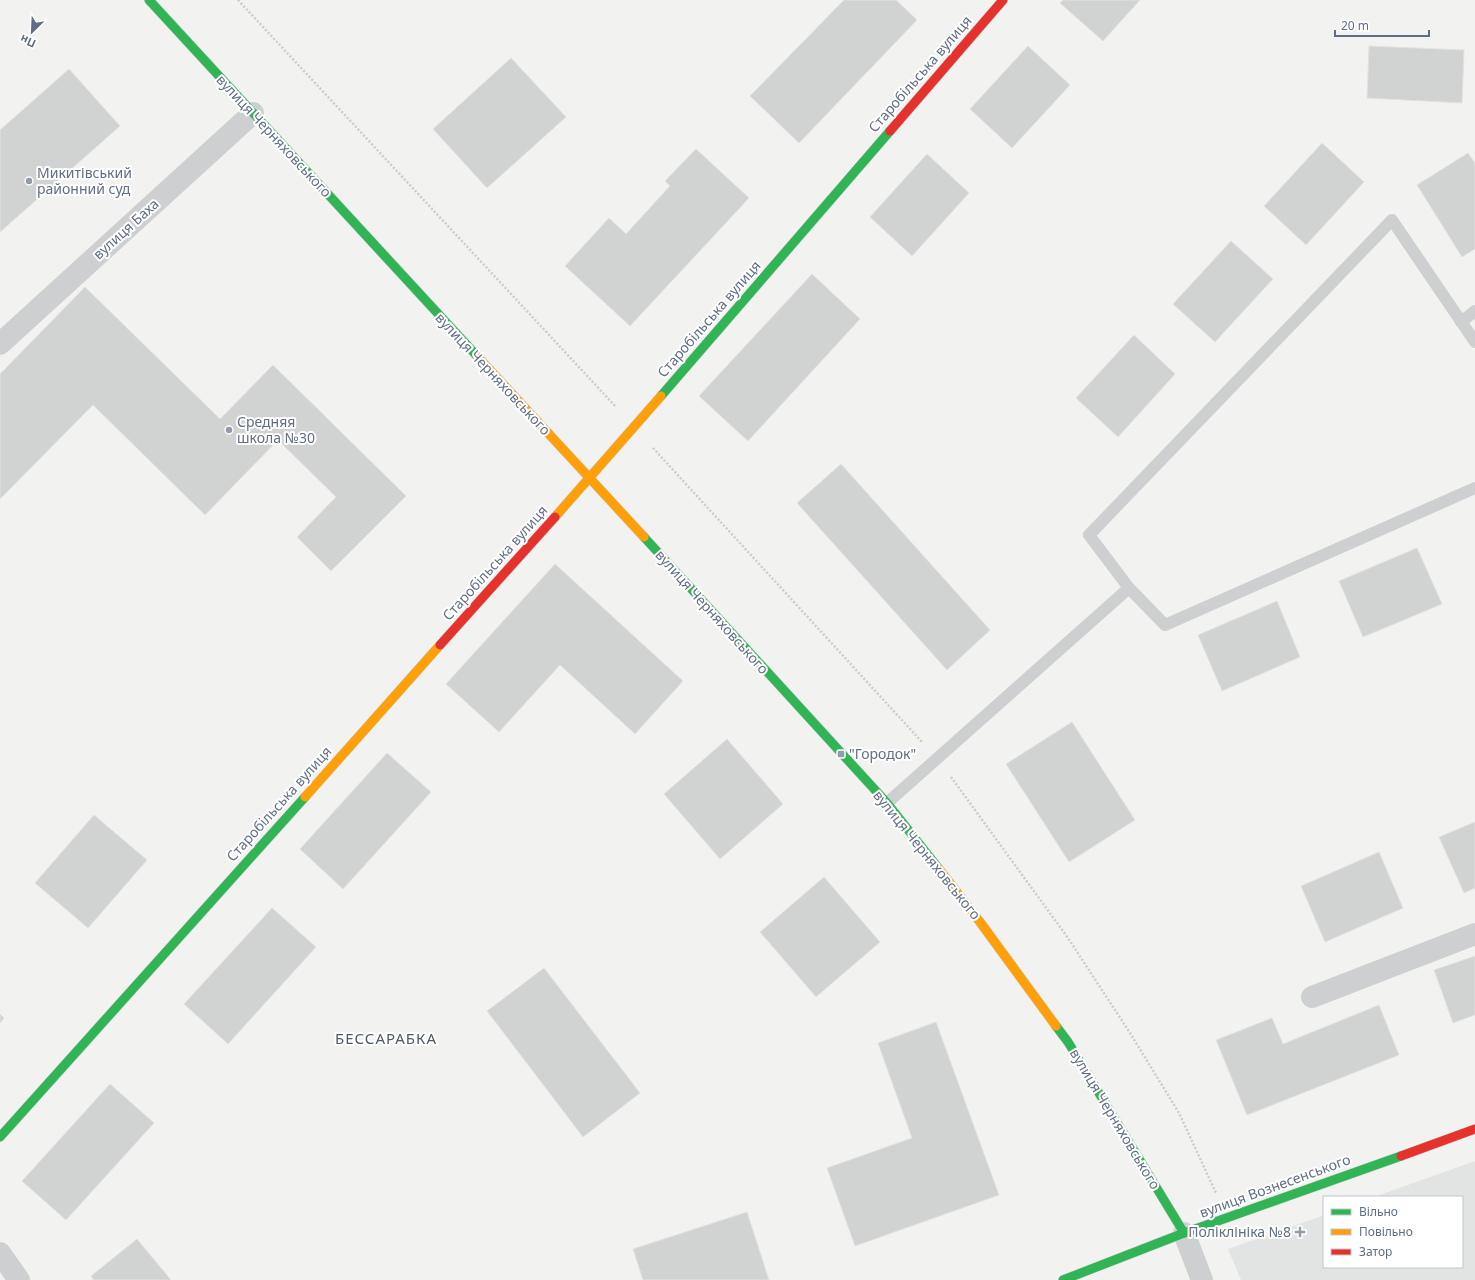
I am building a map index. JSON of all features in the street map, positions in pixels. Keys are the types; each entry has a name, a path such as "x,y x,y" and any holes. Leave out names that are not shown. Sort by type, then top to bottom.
{"main road":[{"name":"вулиця Черняховського","path":"149,0 590,478 887,803 980,922 1068,1042 1184,1233"},
{"name":"Старобільська вулиця","path":"0,1137 590,478 1003,0"},
{"name":"вулиця Вознесенського","path":"1063,1280 1184,1233 1475,1129"}],"street":[{"name":"вулиця Баха","path":"0,344 253,113"},
{"path":"1312,998 1475,934"},
{"name":"вулиця Черняховського","path":"1184,1233 1202,1280"},
{"path":"0,1253 19,1280"}],"lane":[{"path":"1475,342 1392,220 1089,535 1129,588 1166,625 1475,488"},
{"path":"1461,322 1475,311"},
{"path":"887,803 1129,588"}],"path":[{"path":"238,0 634,427 937,758 1068,938 1130,1033 1179,1113 1228,1217"}],"shaded area":[{"name":"Поліклініка №8","path":"1475,1161 1475,1280 1241,1280 1228,1249 1323,1215 1323,1268 1463,1268 1463,1196 1377,1196"}],"building":[{"path":"844,0 896,0 917,20 799,143 750,96"},
{"path":"1063,0 1140,0 1103,41 1060,3"},
{"path":"1028,46 1070,85 1012,148 970,109"},
{"path":"1369,46 1464,50 1462,103 1367,98"},
{"path":"511,58 566,117 487,188 433,129"},
{"name":"Микитівський районний суд","path":"69,69 120,126 0,232 0,130"},
{"path":"1322,143 1364,182 1306,245 1264,206"},
{"path":"696,149 749,198 630,326 565,266 609,218 626,234 670,186 665,181"},
{"path":"1468,153 1475,163 1475,249 1462,257 1417,185"},
{"path":"927,154 969,193 912,256 870,217"},
{"path":"1231,241 1273,279 1215,342 1173,304"},
{"path":"812,274 860,319 748,441 699,396"},
{"name":"Средняя школа №30","path":"85,287 220,419 273,365 406,496 331,571 297,537 336,497 278,440 205,515 93,405 0,499 0,374"},
{"path":"1134,335 1175,374 1118,437 1076,398"},
{"path":"841,464 990,630 947,670 797,503"},
{"path":"1417,548 1442,604 1363,637 1339,581"},
{"path":"555,564 683,681 635,734 560,665 499,732 446,684"},
{"path":"1277,601 1300,657 1222,691 1198,635"},
{"path":"1072,722 1135,820 1069,862 1006,764"},
{"path":"727,739 783,804 720,859 664,794"},
{"path":"387,753 431,792 343,889 300,849"},
{"path":"94,815 147,860 88,928 35,883"},
{"path":"1475,822 1475,888 1464,893 1439,837"},
{"path":"1379,852 1403,908 1325,942 1301,886"},
{"path":"824,877 880,942 816,997 760,932"},
{"path":"272,908 316,947 228,1044 184,1004"},
{"path":"1475,956 1475,1015 1453,1023 1434,970"},
{"path":"544,968 640,1093 583,1137 487,1011"},
{"path":"1379,1005 1399,1055 1247,1115 1216,1040 1272,1018 1283,1044"},
{"path":"0,1014 4,1018 0,1023"},
{"path":"936,1022 999,1195 855,1246 827,1168 912,1138 878,1043"},
{"path":"110,1084 154,1123 66,1220 22,1181"},
{"path":"747,1212 769,1280 643,1280 633,1249"},
{"path":"137,1239 171,1280 94,1280 91,1276"}],"traffic: fast":[{"path":"149,0 477,356"},
{"path":"661,396 890,131"},
{"path":"644,537 887,803 939,869"},
{"path":"0,1137 305,797"},
{"path":"1056,1026 1068,1042 1184,1233"},
{"path":"1063,1280 1184,1233 1401,1156"}],"traffic: slow":[{"path":"477,356 644,537"},
{"path":"555,517 661,396"},
{"path":"305,797 440,645"},
{"path":"939,869 980,922 1056,1026"}],"traffic: jam":[{"path":"890,131 1003,0"},
{"path":"440,645 555,517"},
{"path":"1401,1156 1475,1129"}],"place":[{"name":"Микитівський районний суд","path":"29,181"},
{"name":"Средняя школа №30","path":"229,430"},
{"name":"\"Городок\"","path":"841,754"},
{"name":"Поліклініка №8","path":"1300,1232"}],"district":[{"name":"БЕССАРАБКА","path":"386,1039"}]}
